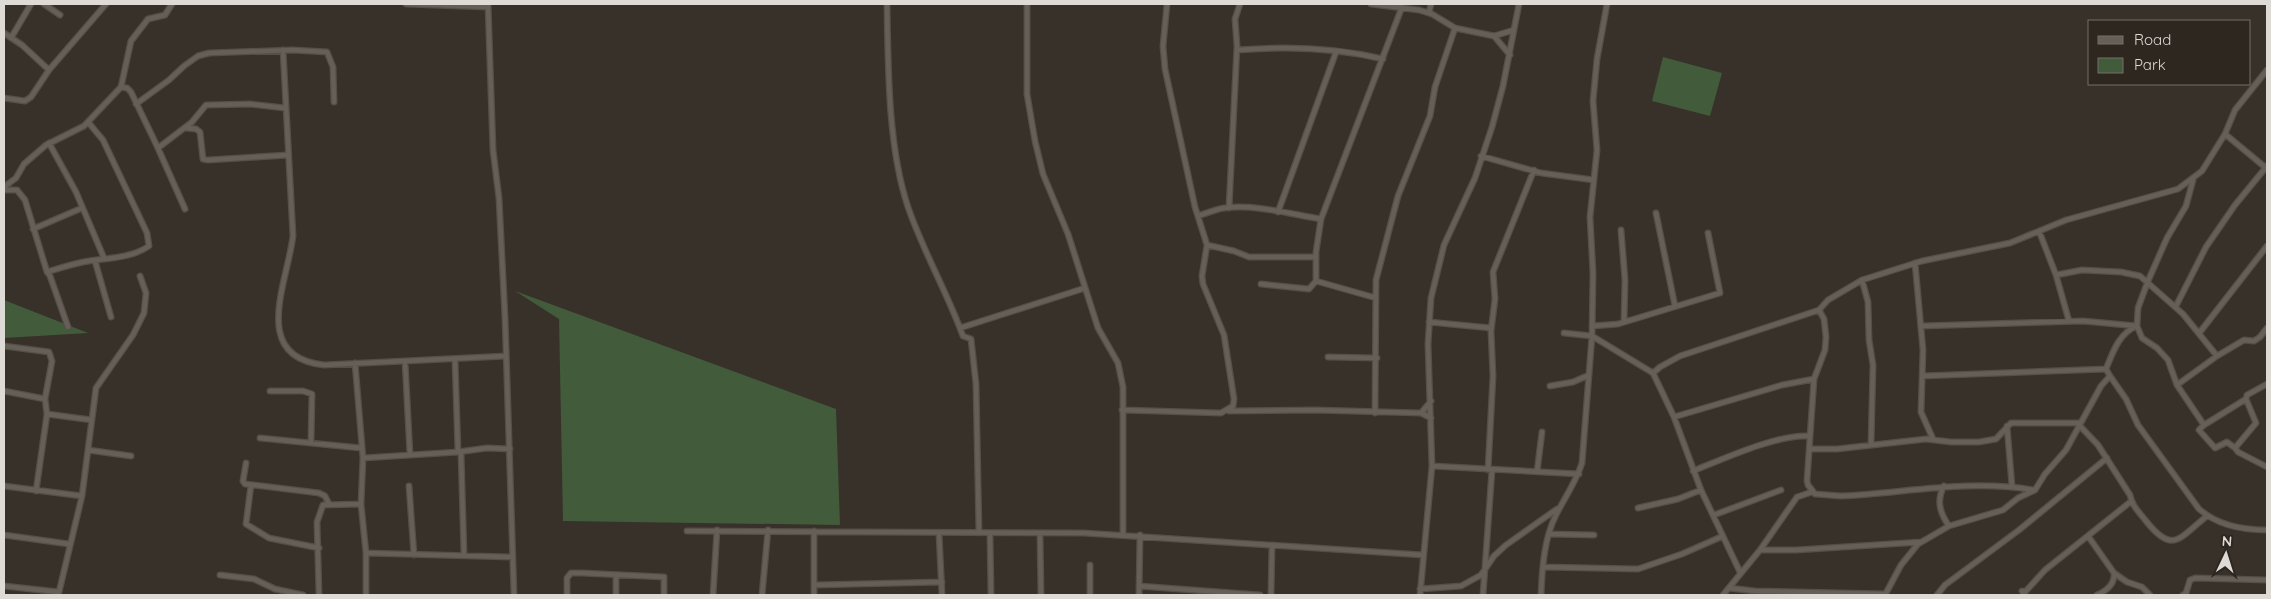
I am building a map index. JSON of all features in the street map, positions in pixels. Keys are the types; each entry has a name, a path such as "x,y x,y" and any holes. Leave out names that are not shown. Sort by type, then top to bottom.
{"street":[{"path":"11,38 31,4"},
{"path":"44,4 60,15"},
{"path":"4,98 25,101 31,98 49,70 106,4"},
{"path":"4,189 16,178 24,164 49,143 77,131 88,122 121,86 131,41 148,19 165,15 172,4"},
{"path":"406,4 488,5 490,91 499,198 506,356 514,595"},
{"path":"887,4 891,103 902,184 908,207 963,336 971,339 976,384 979,533"},
{"path":"1027,4 1027,94 1030,120 1043,174 1068,234 1098,328 1118,362 1123,387 1122,534"},
{"path":"1167,4 1163,46 1165,69 1198,216 1208,244 1202,276 1216,320 1224,335 1234,399 1233,406 1228,411"},
{"path":"1229,208 1237,50 1235,19 1240,4"},
{"path":"1371,4 1402,7 1429,13 1455,28 1494,36 1514,30"},
{"path":"1429,13 1431,4"},
{"path":"1420,595 1423,555 1428,528 1432,466 1429,322 1431,298 1440,258 1475,178 1498,102 1510,55 1519,4"},
{"path":"1541,595 1543,567 1549,534 1555,516 1579,474 1582,462 1592,336 1593,273 1590,224 1597,135 1593,101 1596,59 1607,4"},
{"path":"1260,284 1309,289 1316,281 1315,257 1321,219 1402,7"},
{"path":"1375,413 1377,358 1376,280 1395,204 1430,116 1435,87 1455,28"},
{"path":"4,33 49,70"},
{"path":"1494,36 1510,55"},
{"path":"1237,50 1280,48 1383,58"},
{"path":"136,104 198,56 221,50 327,52 333,67 334,102"},
{"path":"283,50 293,236 290,262 278,310 280,341 294,357 308,363 455,360 506,356"},
{"path":"1278,212 1336,52"},
{"path":"1653,374 1660,367 1680,356 1819,310 1828,300 1862,280 1915,263 2010,243 2066,220 2178,189 2193,180 2212,158 2235,110 2267,70"},
{"path":"121,86 127,88 136,104 185,209"},
{"path":"158,148 186,128 206,105 250,104 285,108"},
{"path":"47,272 104,258 125,256 142,251 149,246 150,240 103,140 88,122"},
{"path":"186,128 196,129 200,132 200,154 203,159 288,155"},
{"path":"2176,306 2206,247 2235,205 2267,167 2225,134"},
{"path":"49,143 63,166 104,258"},
{"path":"1481,156 1547,175 1594,180"},
{"path":"1483,595 1486,567 1493,376 1491,328 1496,300 1494,272 1534,170"},
{"path":"2193,180 2186,206 2167,238 2138,308 2137,326 2142,338 2157,348 2168,360 2176,385 2204,425"},
{"path":"4,189 17,190 22,193 32,229 68,327"},
{"path":"32,229 82,208"},
{"path":"1198,216 1229,208 1278,212 1321,219"},
{"path":"1656,213 1674,306"},
{"path":"1621,230 1625,280 1624,322"},
{"path":"2039,231 2056,275 2069,321"},
{"path":"1592,326 1624,322 1720,293 1708,233"},
{"path":"1208,244 1249,257 1315,257"},
{"path":"2200,332 2267,246"},
{"path":"96,261 111,317"},
{"path":"1915,263 1921,326 1921,412 1933,439"},
{"path":"2056,275 2082,270 2121,272 2140,276 2176,306 2200,332 2217,356"},
{"path":"4,586 59,592 82,496 96,388 133,335 144,313 146,293 140,276"},
{"path":"1862,280 1868,302 1869,340 1873,365 1871,445"},
{"path":"1316,281 1376,298"},
{"path":"960,328 1085,288"},
{"path":"1819,310 1824,319 1826,350 1814,379 1808,436 1810,450 1806,473 1808,485 1812,492 1822,496 1841,496 1944,486 2012,486 2035,490"},
{"path":"1921,326 2100,321 2137,326"},
{"path":"1429,322 1491,328"},
{"path":"2106,369 2120,339 2127,330 2137,326"},
{"path":"2176,385 2217,356 2244,340 2254,341 2267,328"},
{"path":"1564,334 1592,336 1653,374 1674,417 1701,490 1740,572"},
{"path":"4,346 49,352 51,355 52,361 44,400 47,414 36,491"},
{"path":"1328,358 1377,358"},
{"path":"405,360 410,455"},
{"path":"455,360 464,555"},
{"path":"355,363 363,458 361,504 366,553 366,595"},
{"path":"1922,376 2106,369"},
{"path":"2106,369 2126,399 2138,425 2206,516 2235,527 2267,530"},
{"path":"1550,386 1573,382 1589,375"},
{"path":"1729,588 1754,591 1885,595 1901,565 1922,542 1949,526 1994,514 2035,490 2045,474 2066,450 2101,386 2110,376"},
{"path":"1674,417 1782,385 1814,379"},
{"path":"2267,384 2247,395 2246,399 2199,430 2215,448 2227,442 2238,452 2267,467"},
{"path":"4,391 44,400"},
{"path":"270,391 309,392 312,394 311,442"},
{"path":"2234,448 2256,423 2246,399"},
{"path":"1421,413 1431,401"},
{"path":"1122,410 1221,413 1228,411 1315,410 1421,413 1431,418"},
{"path":"47,414 92,420"},
{"path":"1810,450 1933,439 1951,442 1996,439 2002,435 2007,426 2018,422 2080,424 2107,458 2130,495 2132,503 2159,537 2166,540 2178,539 2206,516"},
{"path":"2007,426 2012,486"},
{"path":"1537,472 1542,432"},
{"path":"1693,470 1779,440 1798,435 1808,436"},
{"path":"260,438 361,448"},
{"path":"363,458 460,452 487,448 510,449"},
{"path":"88,450 131,456"},
{"path":"1937,595 1945,585 2019,530 2107,458"},
{"path":"246,463 243,481 245,484 319,493 325,496 329,504"},
{"path":"1432,466 1579,474"},
{"path":"251,485 246,524 269,538 319,548"},
{"path":"4,486 82,496"},
{"path":"409,486 414,555"},
{"path":"1944,486 1939,496 1941,514 1949,526"},
{"path":"1638,508 1678,500 1701,490"},
{"path":"1714,515 1781,490"},
{"path":"1723,595 1760,550 1796,498 1812,492"},
{"path":"2018,595 2024,593 2045,570 2129,502 2132,503"},
{"path":"319,595 317,522 320,510 323,505 329,504 361,504"},
{"path":"1420,589 1461,586 1481,576 1486,567 1516,536 1560,508"},
{"path":"1545,517 1555,516"},
{"path":"687,530 1122,534 1423,555"},
{"path":"713,595 718,530"},
{"path":"762,595 768,530"},
{"path":"814,531 814,595"},
{"path":"939,533 942,595"},
{"path":"990,534 991,595"},
{"path":"1040,534 1041,595"},
{"path":"1549,534 1594,535"},
{"path":"4,535 69,544"},
{"path":"1140,535 1140,595"},
{"path":"1543,567 1638,570 1723,536"},
{"path":"2088,536 2114,573 2127,582 2142,587 2150,595"},
{"path":"1760,550 1796,550 1922,542"},
{"path":"1271,595 1272,545"},
{"path":"366,553 513,557"},
{"path":"1090,566 1090,595"},
{"path":"567,595 567,578 571,573 664,577 664,595"},
{"path":"2097,595 2111,585 2114,573"},
{"path":"220,575 254,579 276,589 303,595"},
{"path":"616,576 616,595"},
{"path":"2183,595 2186,593 2190,580 2195,578 2267,580"},
{"path":"814,585 942,582"},
{"path":"1139,586 1260,595"},
{"path":"273,595 276,589"}],"green space":[{"path":"1663,57 1722,73 1710,116 1652,101"},
{"path":"515,291 836,409 840,525 563,521 559,319"},
{"path":"4,300 88,333 4,338"}]}
